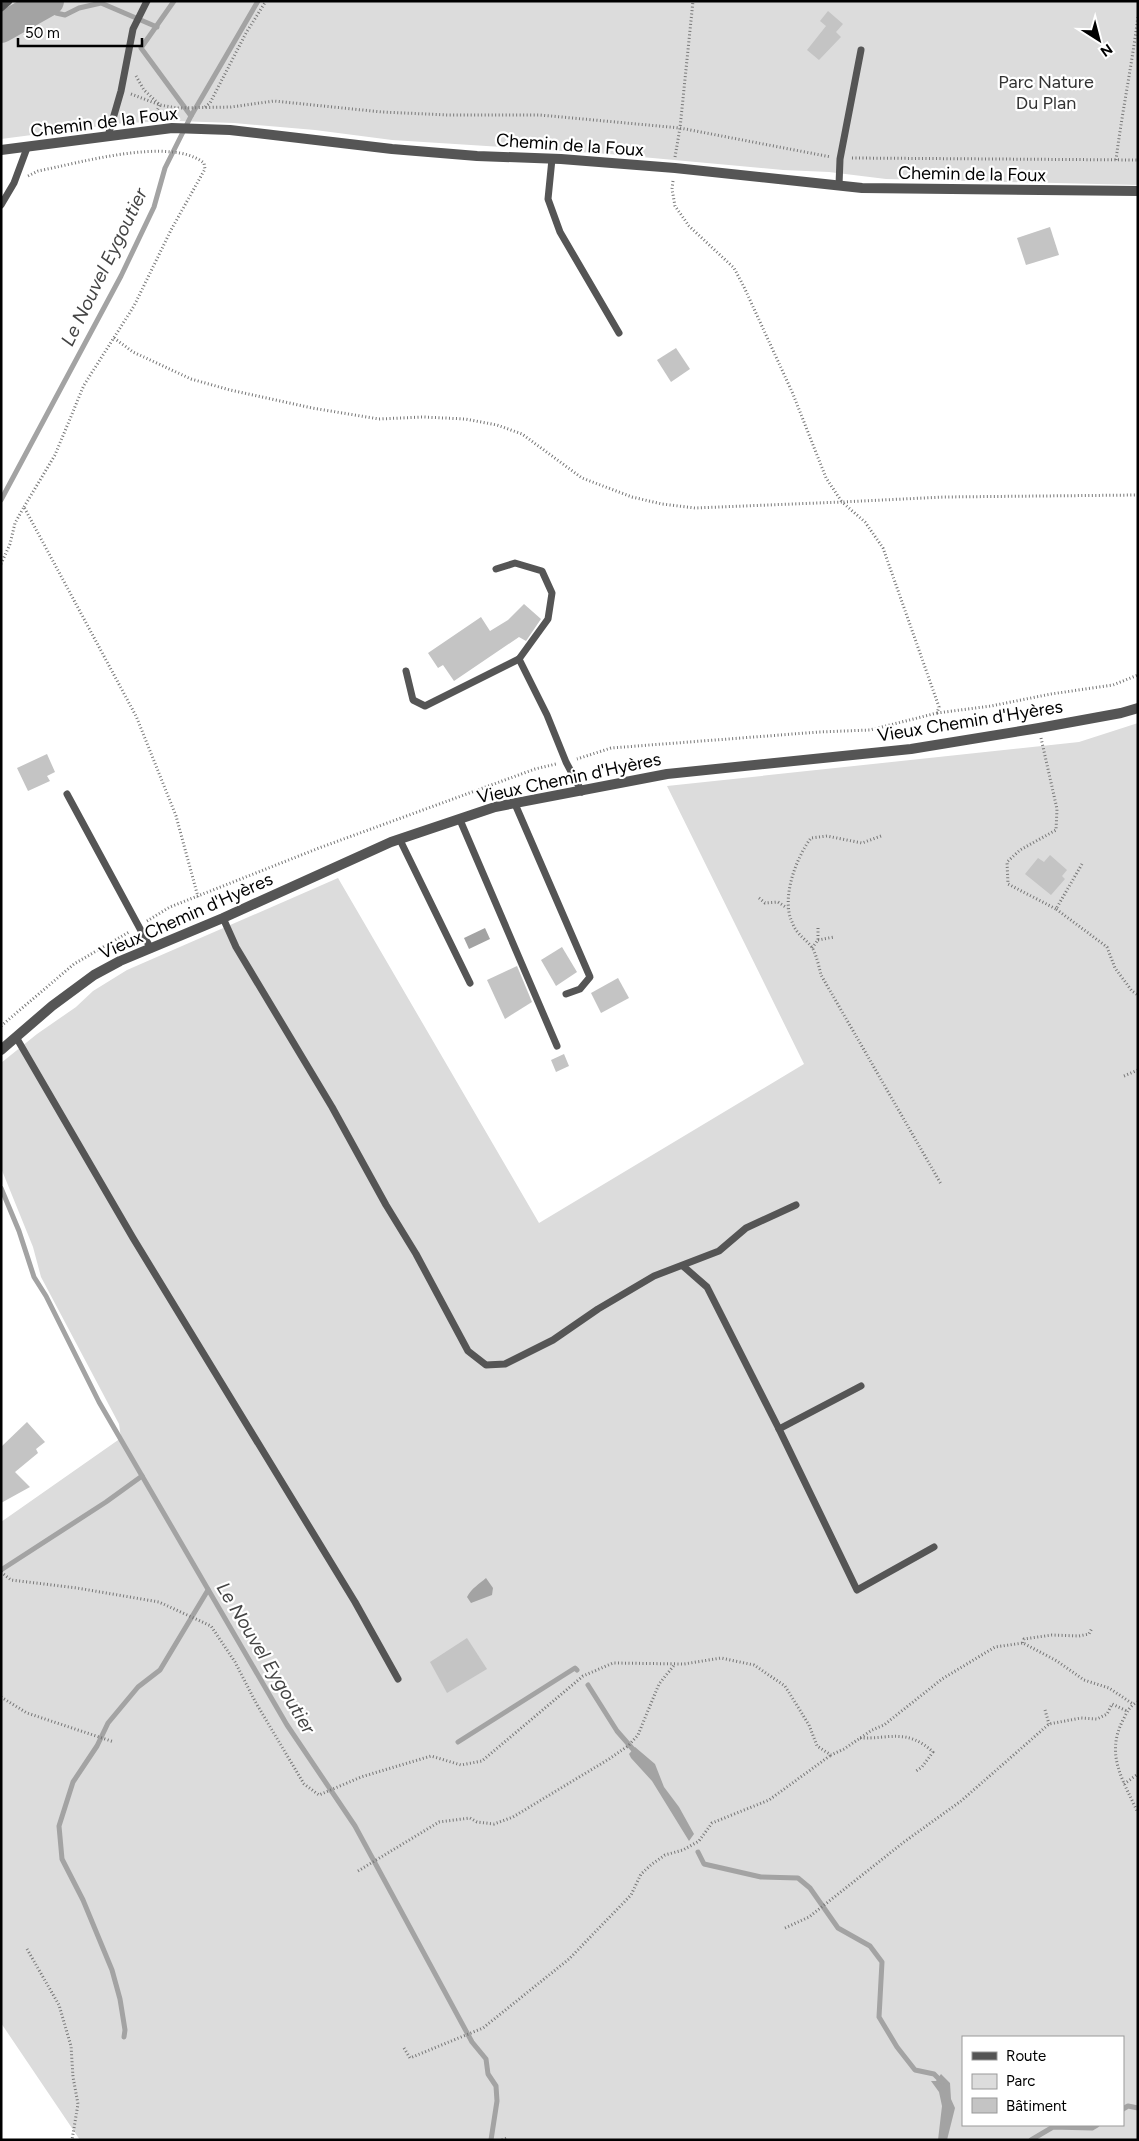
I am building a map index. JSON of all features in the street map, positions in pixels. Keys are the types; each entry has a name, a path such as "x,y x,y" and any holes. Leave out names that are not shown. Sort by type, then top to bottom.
{"street":[{"name":"Chemin de la Foux","path":"1,150 172,128 230,130 402,150 675,168 862,188 1138,191"},
{"name":"Vieux Chemin d'Hyères","path":"1,1050 52,1006 94,975 120,961 223,918 391,842 496,807 668,774 911,749 1039,728 1121,713 1138,708"}],"lane":[{"path":"1,8 8,1"},
{"path":"108,136 121,91 133,29 147,1"},
{"path":"839,185 840,159 861,50"},
{"path":"1,206 14,182 27,148"},
{"path":"552,159 548,199 556,223 601,306 619,333"},
{"path":"406,671 413,700 425,706 519,659 548,619 552,593 542,571 515,563 496,569"},
{"path":"519,659 547,715 566,762 582,792"},
{"path":"67,794 138,927 152,949"},
{"path":"515,804 590,977 580,989 566,994"},
{"path":"460,820 557,1046"},
{"path":"400,840 470,984"},
{"path":"223,918 236,947 332,1107 386,1205 416,1254 468,1351 486,1365 505,1364 552,1340 654,1276 718,1251 746,1228 796,1205"},
{"path":"16,1037 133,1238 355,1602 398,1679"},
{"path":"683,1266 707,1287 779,1429 857,1590 934,1547"},
{"path":"779,1429 861,1386"}],"path":[{"path":"204,108 210,103 246,33 266,1"},
{"path":"693,1 672,189 675,206 689,226 734,268 793,394 826,478 842,502 864,522 883,548 939,707 937,713"},
{"path":"1116,160 1133,59 1138,16"},
{"path":"129,55 134,72 144,90 160,105"},
{"path":"121,91 160,105 177,108 231,107 274,101 392,113 540,115 680,128 840,159 1138,160"},
{"path":"1,564 10,544 15,523 55,455 84,385 134,306 171,230 205,169 204,163 188,154 165,151 140,152 38,171 14,182"},
{"path":"114,338 133,352 183,375 230,390 312,408 378,418 455,418 497,425 522,434 582,478 632,497 662,504 695,508 944,497 1138,495"},
{"path":"24,507 136,716 176,816 198,898"},
{"path":"1,1026 74,964 170,907 198,898 319,848 535,769 566,762 611,748 819,732 870,730 937,713 991,706 1051,694 1113,685 1138,675"},
{"path":"1039,728 1057,809 1056,830 1020,850 1007,862 1008,884 1056,909 1106,947 1115,968 1132,990 1138,994"},
{"path":"787,908 794,872 801,851 811,838 827,836 862,843 880,836"},
{"path":"1056,909 1082,864"},
{"path":"759,898 765,903 778,902 787,908 799,936 812,948 821,975 941,1184"},
{"path":"812,948 818,940 818,926"},
{"path":"818,940 834,937"},
{"path":"1124,1076 1138,1070"},
{"path":"1,1572 11,1580 77,1588 159,1602 211,1626 236,1662 256,1703 284,1747 304,1784 319,1795 340,1785 431,1756 460,1765 482,1761 583,1676 613,1663 676,1664 721,1658 754,1665 785,1686 809,1725 817,1746 831,1756"},
{"path":"1023,1643 1024,1639 1052,1635 1079,1636 1089,1634 1092,1628"},
{"path":"404,2048 410,2058 483,2028 569,1959 631,1895 641,1874 652,1864 665,1855 683,1850 699,1841 712,1823 769,1800 831,1756 872,1730 884,1725 942,1679 995,1647 1023,1643 1056,1661 1084,1680 1108,1688 1133,1704"},
{"path":"358,1870 383,1857 439,1822 470,1818 477,1822 494,1824 514,1817 623,1749 638,1735 659,1684 676,1664"},
{"path":"1,1697 27,1713 114,1742"},
{"path":"1138,1702 1127,1710 1115,1742 1115,1760 1138,1813"},
{"path":"785,1928 815,1912 904,1842 961,1801 997,1767 1049,1724 1055,1725 1081,1718 1097,1720 1108,1714 1112,1704 1127,1710"},
{"path":"1045,1710 1049,1724"},
{"path":"860,1738 890,1735 907,1737 922,1742 933,1752 922,1768 916,1771"},
{"path":"1124,1784 1138,1774"},
{"path":"27,1949 59,2005 70,2046 72,2077 78,2104 72,2140"},
{"path":"502,2140 507,2138"}],"green space":[{"name":"Parc Nature Du Plan","path":"1,1 1138,1 1138,185 886,179 829,172 783,170 609,154 392,140 315,130 234,123 177,121 124,123 1,139"},
{"path":"1138,723 1138,2140 80,2140 1,2023 1,1522 121,1438 119,1424 41,1277 33,1247 1,1168 1,1063 37,1034 76,1007 93,991 127,970 338,878 539,1223 804,1064 667,786 1079,742"}],"shaded area":[{"path":"485,928 490,939 469,949 464,938"},
{"path":"486,1578 493,1588 492,1595 471,1603 467,1597"},
{"path":"635,1747 655,1764 664,1787 679,1807 694,1834 689,1841 652,1781 631,1758 629,1754"},
{"path":"941,2074 950,2083 951,2099 955,2108 947,2140 938,2140 942,2106 939,2092 931,2081 936,2081"}],"building":[{"path":"828,11 843,24 836,32 841,37 819,60 807,50 826,26 820,21"},
{"path":"1050,227 1059,255 1026,265 1017,238"},
{"path":"676,348 690,369 671,382 657,360"},
{"path":"524,604 541,619 526,641 519,637 454,681 443,665 438,668 428,653 481,617 490,631 508,620"},
{"path":"47,754 55,772 47,776 50,781 28,791 17,768"},
{"path":"1050,855 1067,870 1062,876 1065,879 1051,895 1025,874 1038,858 1044,862"},
{"path":"562,947 577,972 556,986 541,960"},
{"path":"517,966 532,1002 505,1019 487,980"},
{"path":"618,978 629,998 601,1013 591,993"},
{"path":"564,1054 569,1066 556,1072 551,1060"},
{"path":"27,1422 45,1442 36,1449 38,1453 15,1472 30,1487 1,1503 1,1447"},
{"path":"467,1638 487,1669 447,1693 430,1662"}],"waterway":[{"path":"1,28 49,1"},
{"name":"Le Nouvel Eygoutier","path":"1,500 121,276 154,207 165,168 191,116 141,48 174,1"},
{"path":"191,116 258,1"},
{"path":"46,4 56,13 65,15 79,8 101,3 157,27"},
{"name":"Le Nouvel Eygoutier","path":"1,1188 19,1231 34,1277 46,1296 99,1402 287,1725 355,1826 472,2042 486,2059 488,2074 496,2086 497,2101 491,2140"},
{"path":"1,1570 106,1502 142,1476"},
{"path":"124,2037 125,2030 120,1999 112,1970 83,1900 62,1859 59,1826 73,1782 97,1746 108,1723 138,1687 160,1670 208,1590"},
{"path":"458,1742 575,1668 577,1670"},
{"path":"588,1685 617,1731 638,1755"},
{"path":"698,1852 704,1864 761,1877 798,1878 810,1888 838,1928 870,1946 882,1962 879,2017 897,2047 915,2070 934,2074 942,2082"},
{"path":"1124,2108 1128,2106 1138,2108"},
{"path":"1031,2140 1053,2127 1092,2128 1095,2126"}]}
